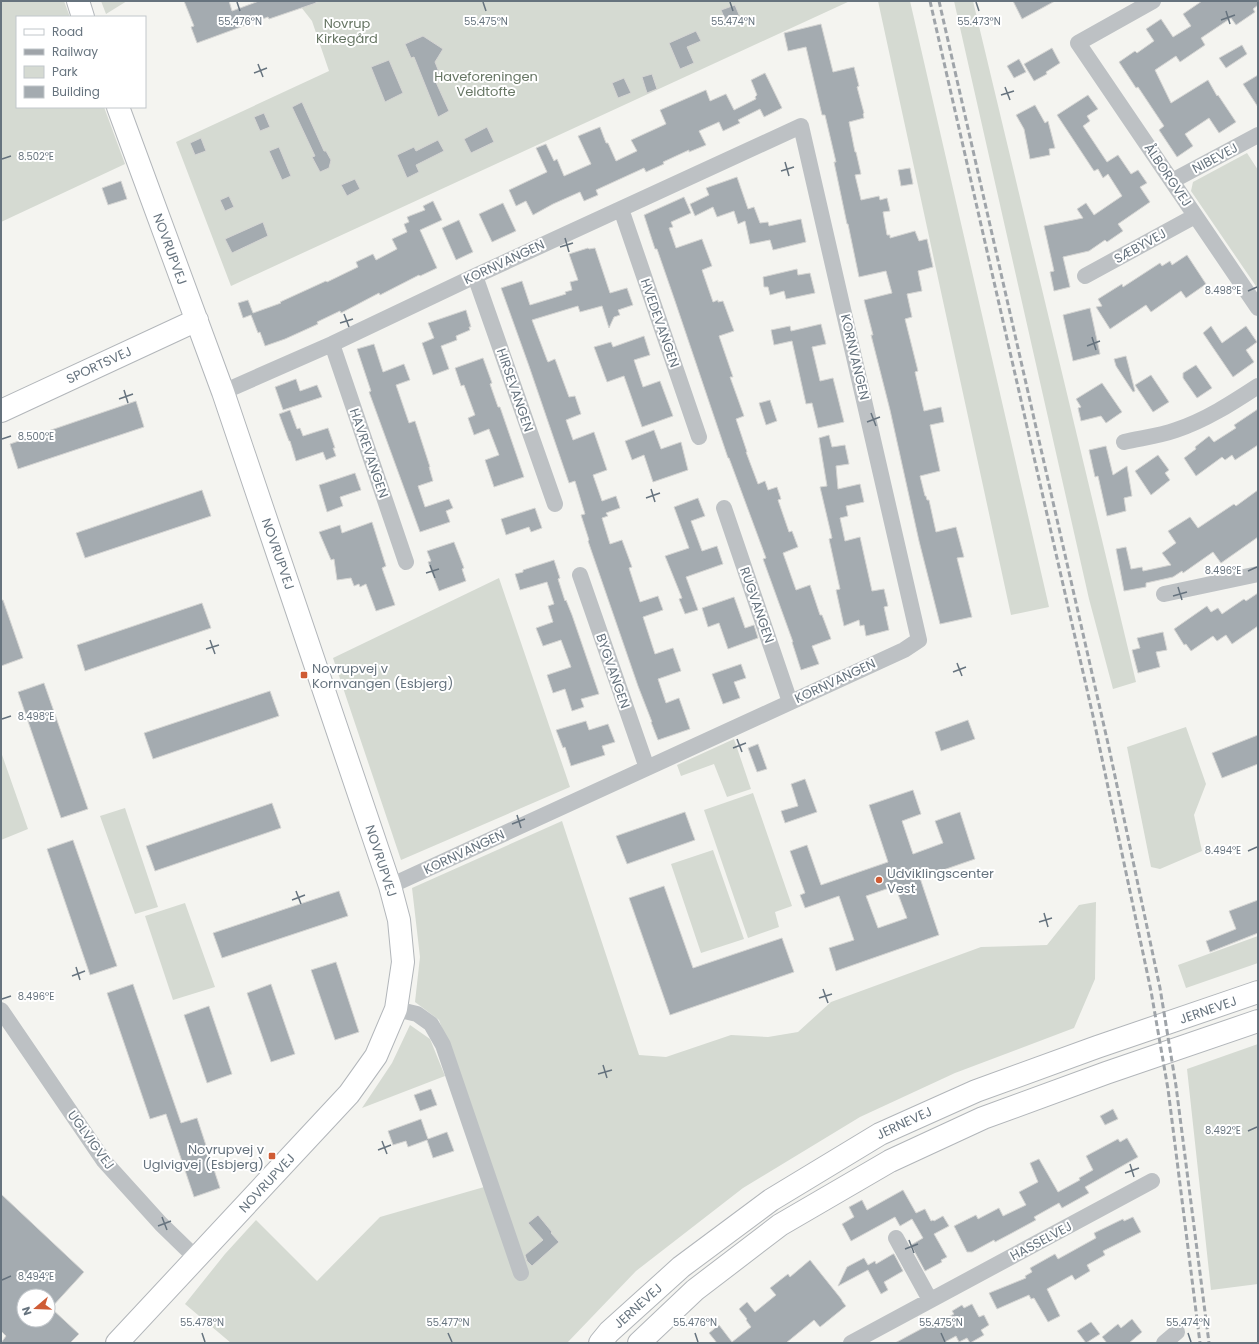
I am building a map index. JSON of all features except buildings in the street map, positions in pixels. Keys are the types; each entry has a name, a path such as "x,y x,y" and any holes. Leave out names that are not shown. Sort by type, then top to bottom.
{"street":[{"path":"78,1 83,16"},
{"name":"ÅLBORGVEJ","path":"1153,1 1078,43 1258,308"},
{"name":"NOVRUPVEJ","path":"117,1343 349,1094 376,1056 396,1009 403,962 399,920 390,886 223,392 118,108"},
{"name":"KORNVANGEN","path":"223,392 332,344 475,276 801,126 919,640 904,650 390,886"},
{"name":"NIBEVEJ","path":"1172,182 1258,135"},
{"name":"HVEDEVANGEN","path":"621,209 699,437"},
{"name":"SÆBYVEJ","path":"1085,276 1195,216"},
{"name":"HIRSEVANGEN","path":"475,276 555,504"},
{"name":"SPORTSVEJ","path":"1,411 197,320"},
{"name":"HAVREVANGEN","path":"332,344 406,562"},
{"path":"1124,442 1175,430 1196,423 1224,408 1258,386"},
{"name":"RUGVANGEN","path":"724,508 790,702"},
{"path":"1164,594 1258,574"},
{"name":"BYGVANGEN","path":"580,575 647,768"},
{"name":"JERNEVEJ","path":"600,1343 615,1327 681,1267 693,1258 771,1200 880,1134 976,1091 1097,1047 1258,992"},
{"path":"396,1009 417,1014 431,1024 443,1045 521,1273"},
{"name":"UGLVIGVEJ","path":"1,1010 104,1160 161,1224 196,1258"},
{"name":"JERNEVEJ","path":"639,1343 695,1290 780,1225 890,1161 983,1118 1106,1073 1258,1021"},
{"name":"HASSELVEJ","path":"852,1343 1152,1181"},
{"path":"896,1238 930,1300"},
{"path":"1164,1343 1177,1332"}],"green space":[{"path":"1,1 64,1 70,16 16,16 16,108 104,108 125,164 1,222"},
{"path":"101,1 127,1 106,14"},
{"name":"Haveforeningen Veldtofte","path":"299,1 850,1 231,286 176,142 329,71 312,21 301,7"},
{"path":"878,1 910,1 1049,607 1011,615"},
{"path":"954,1 973,1 1136,682 1113,689 1089,599"},
{"path":"1247,153 1258,170 1258,289 1191,191 1193,182"},
{"path":"499,578 570,787 401,860 333,658"},
{"path":"1186,727 1206,784 1194,815 1202,851 1160,869 1151,867 1127,747"},
{"path":"734,739 751,789 727,797 714,764 681,776 677,765"},
{"path":"1,752 28,829 1,840"},
{"path":"753,793 792,906 775,912 779,927 748,938 704,810"},
{"path":"125,808 158,907 135,914 100,816"},
{"path":"562,821 639,1055 666,1057 731,1035 768,1037 798,1032 831,1002 981,947 1047,945 1079,905 1096,902 1095,979 1074,1028 955,1073 860,1117 743,1188 636,1271 567,1343 231,1343 185,1304 225,1254 256,1220 317,1281 380,1217 498,1183 439,1020 415,1002 420,957 412,888"},
{"path":"713,850 744,939 701,953 671,864"},
{"path":"185,903 215,987 173,1000 145,916"},
{"path":"1258,936 1258,963 1186,988 1178,965"},
{"path":"410,1025 430,1039 445,1076 362,1108 392,1063"},
{"path":"1258,1044 1258,1284 1211,1290 1187,1069"}],"railway":[{"path":"930,1 1093,716 1151,991 1168,1089 1200,1343"},
{"path":"939,1 1109,748 1160,988 1176,1086 1209,1343"}],"place":[{"name":"Novrupvej v Kornvangen (Esbjerg)","path":"304,675"},
{"name":"Udviklingscenter Vest","path":"879,880"},
{"name":"Novrupvej v Uglvigvej (Esbjerg)","path":"272,1156"}],"park label":[{"name":"Novrup Kirkegård","path":"347,30"}]}
